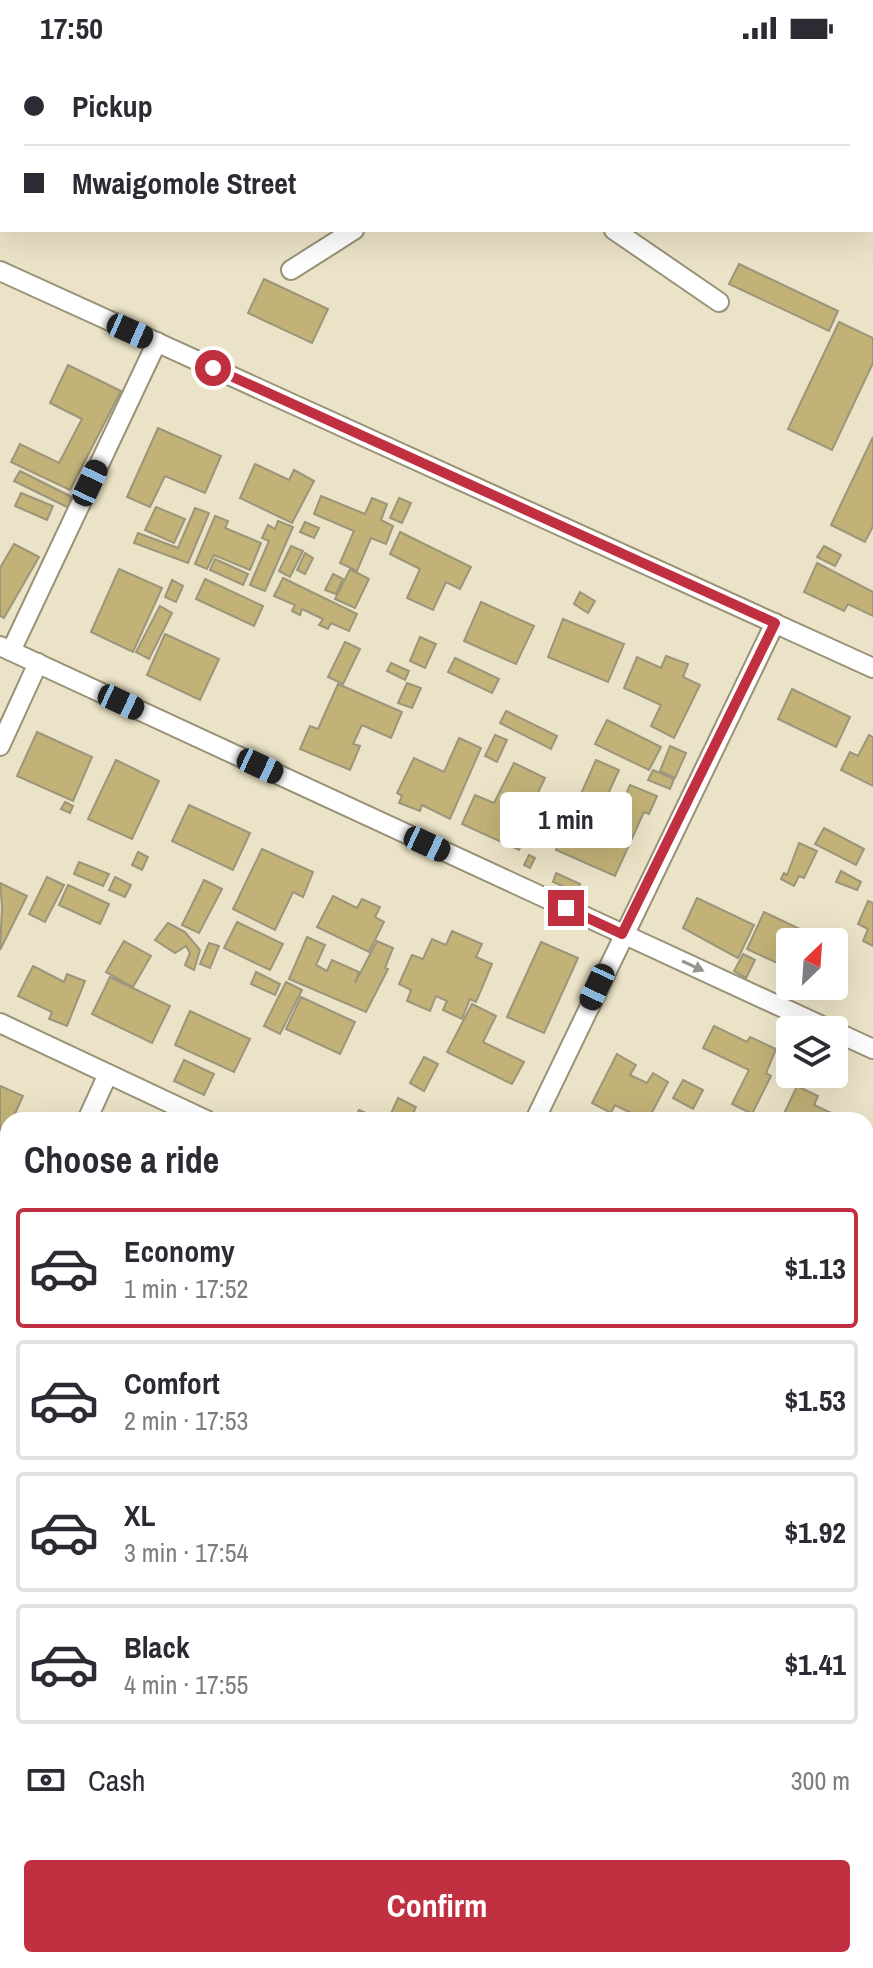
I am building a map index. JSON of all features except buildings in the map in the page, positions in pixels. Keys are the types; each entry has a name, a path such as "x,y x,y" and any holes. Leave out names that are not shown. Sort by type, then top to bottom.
{"street":[{"path":"291,270 351,232"},
{"path":"617,232 719,302"},
{"path":"0,271 873,668"},
{"path":"157,342 5,648 800,1016"},
{"path":"539,1112 622,934 775,623"},
{"path":"0,746 38,663"},
{"path":"0,1023 189,1112"},
{"path":"848,1038 873,1049"},
{"path":"91,1112 108,1074"}],"route":[{"path":"213,368 775,623 622,934 566,908"}]}
